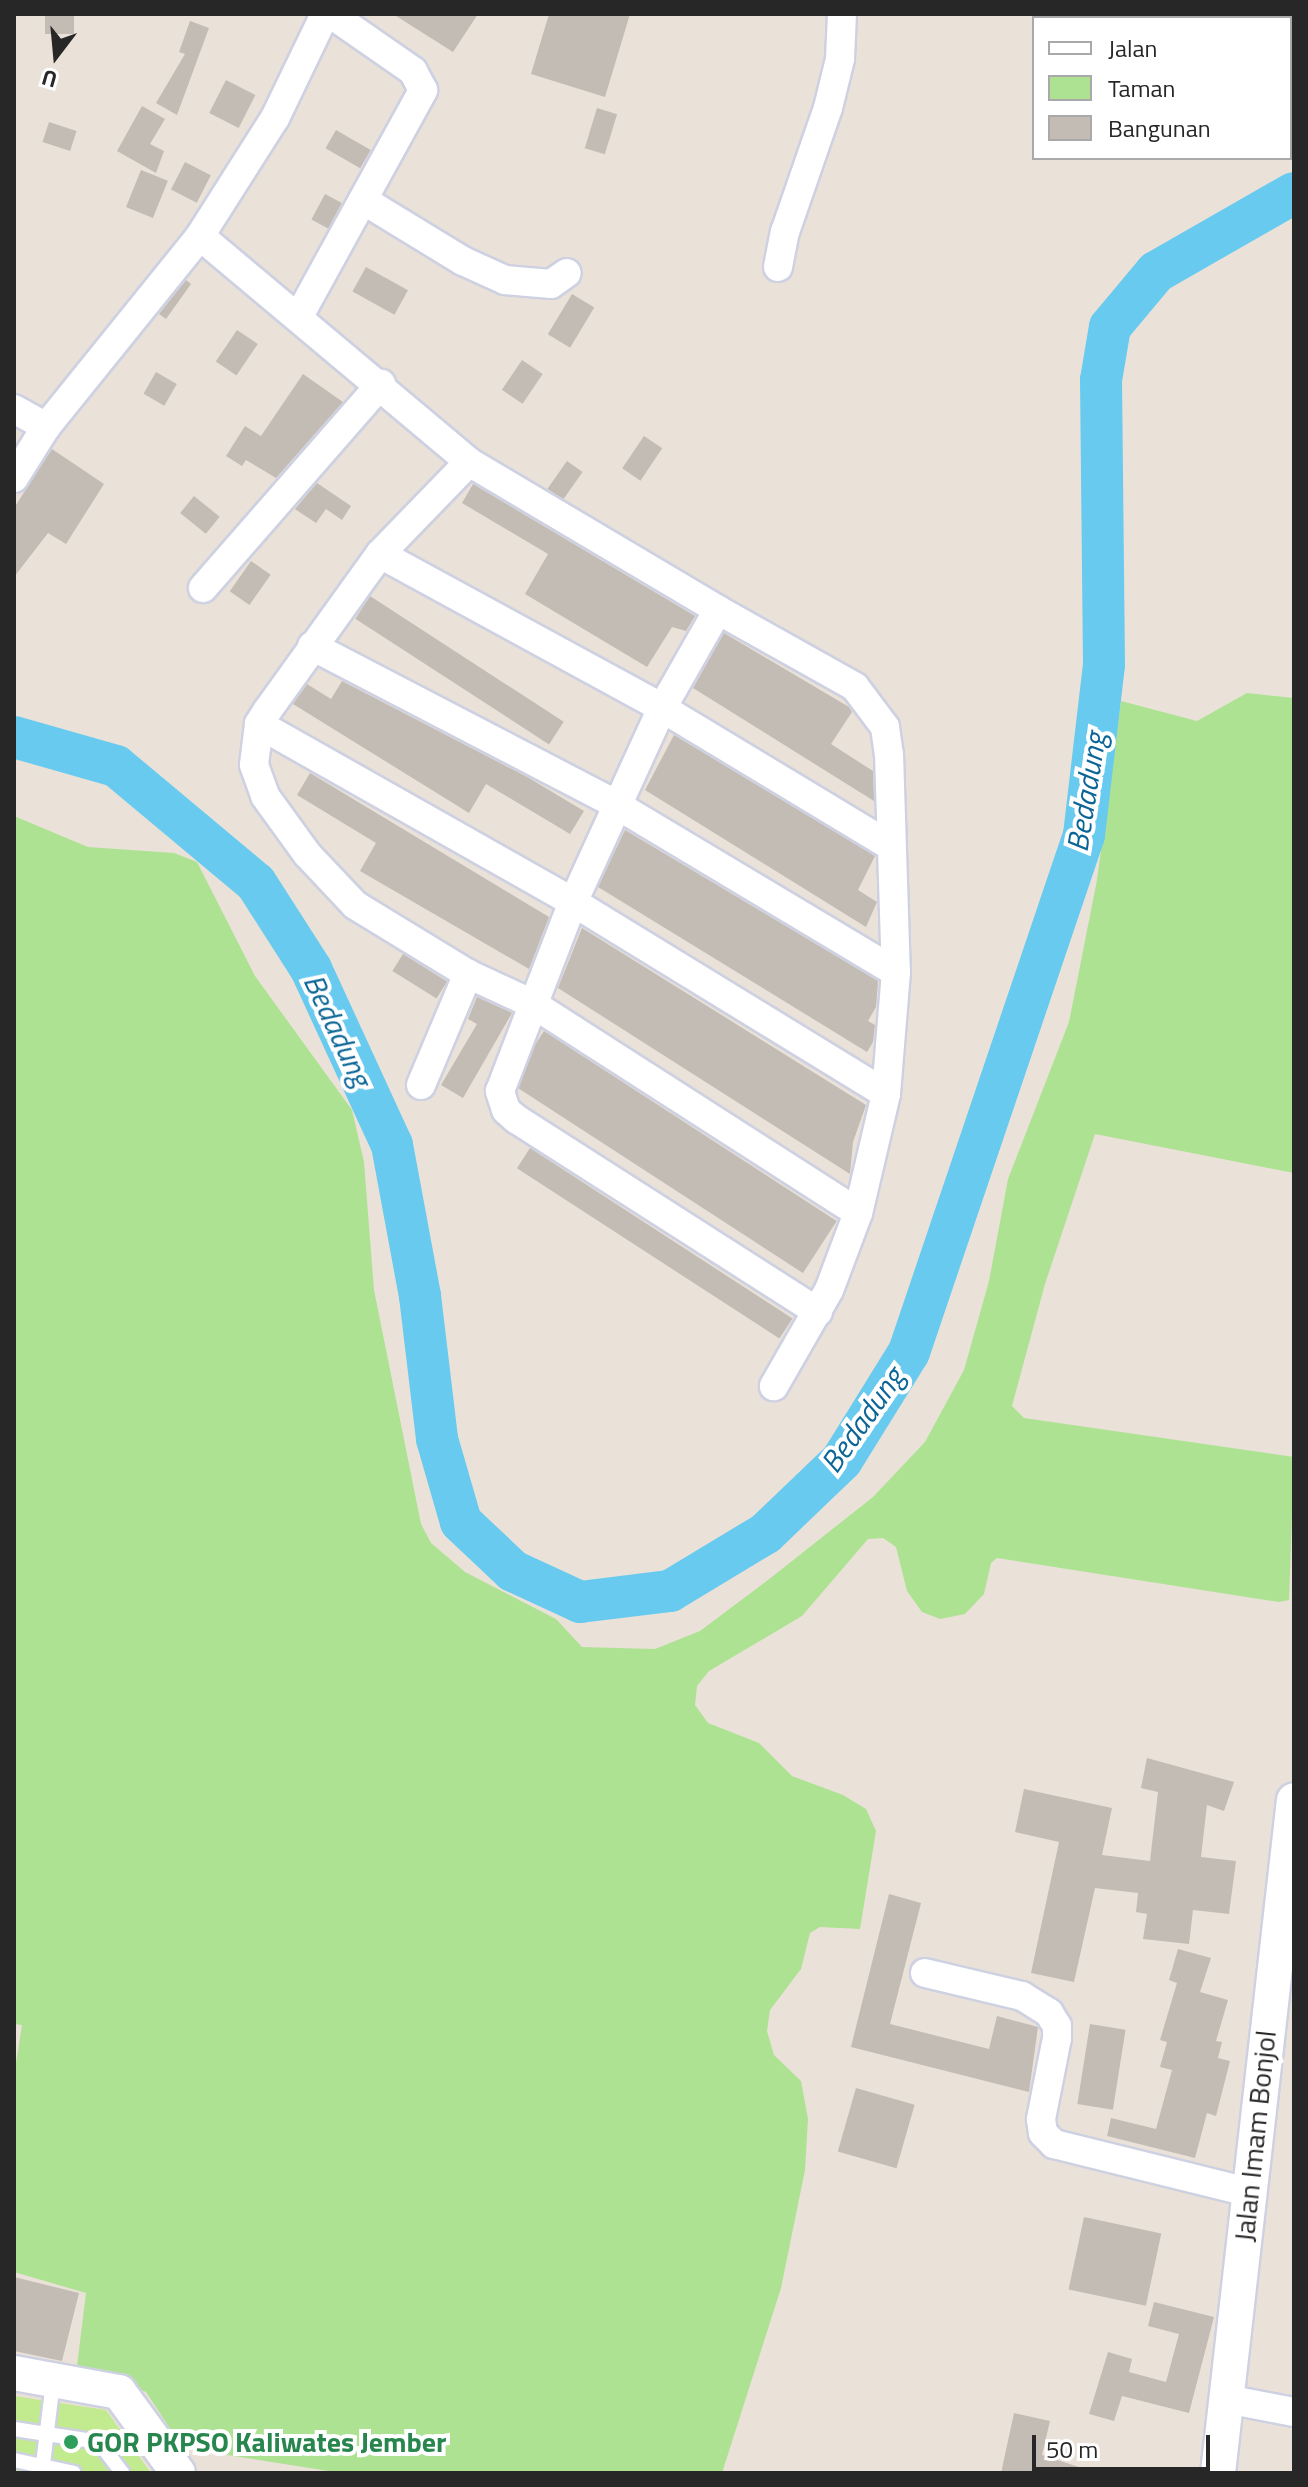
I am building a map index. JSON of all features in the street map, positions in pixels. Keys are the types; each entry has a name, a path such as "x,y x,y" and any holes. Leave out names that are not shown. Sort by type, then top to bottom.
{"street":[{"path":"14,478 46,427 200,236 275,118 328,14 413,71 423,85 422,96 299,316"},
{"path":"778,267 785,232 831,96 840,59 842,14"},
{"path":"363,200 463,261 505,280 551,284 567,273"},
{"path":"200,236 381,384 469,462 718,610 855,687 874,706 889,754 896,972 886,1094 858,1213 818,1312 774,1386"},
{"path":"203,588 381,384"},
{"path":"14,409 46,427"},
{"path":"469,462 380,554 259,724 257,780 307,854 355,905 468,974 533,1004 858,1213"},
{"path":"380,554 662,708 891,846"},
{"path":"718,610 662,708 615,804 573,902 500,1091 506,1110 818,1312"},
{"path":"312,646 615,804 896,972"},
{"path":"259,724 573,902 886,1094"},
{"path":"421,1085 468,974"},
{"name":"Jalan Imam Bonjol","path":"1218,2473 1248,2192 1283,1982 1294,1800"},
{"path":"925,1973 1022,1996 1049,2013 1057,2026 1057,2038 1041,2119 1043,2133 1054,2144 1248,2192"},
{"path":"14,2373 119,2392 178,2473"},
{"path":"1226,2399 1294,2412"}],"lane":[{"path":"43,2464 54,2379"},
{"path":"14,2429 99,2442 122,2473"},
{"path":"14,2460 74,2473"}],"green space":[{"path":"1247,693 1294,698 1294,1173 1095,1134 1045,1284 1012,1406 1024,1418 1294,1457 1289,1600 1279,1602 997,1558 991,1563 984,1594 965,1614 940,1619 922,1612 907,1591 896,1547 883,1538 868,1539 802,1616 709,1671 697,1686 695,1705 708,1723 759,1743 792,1776 843,1795 866,1809 876,1831 860,1929 820,1927 810,1933 801,1969 770,2010 767,2031 774,2055 801,2081 808,2119 805,2170 781,2288 722,2473 341,2473 189,2449 179,2442 146,2392 77,2366 86,2293 14,2272 14,2076 22,2025 14,2024 14,816 88,847 174,853 197,862 255,976 352,1110 364,1162 374,1290 421,1524 431,1543 465,1572 556,1619 582,1647 655,1649 700,1631 768,1580 873,1497 925,1442 964,1370 989,1281 1008,1179 1069,1022 1097,880 1121,701 1197,721"},
{"name":"GOR PKPSO Kaliwates Jember","path":"14,2396 106,2410 151,2473 14,2473"}],"building":[{"path":"45,14 74,14 74,34 45,34"},
{"path":"393,14 478,14 453,52"},
{"path":"549,14 630,14 605,97 531,74"},
{"path":"190,21 209,28 177,115 156,103 185,54 179,52"},
{"path":"226,80 255,95 239,128 209,113"},
{"path":"142,106 165,119 150,144 164,151 156,173 117,151"},
{"path":"597,108 617,114 605,154 585,148"},
{"path":"49,122 77,131 70,151 43,142"},
{"path":"336,130 371,150 360,168 326,148"},
{"path":"185,162 211,175 197,203 171,190"},
{"path":"141,170 168,181 153,218 126,207"},
{"path":"325,194 342,203 328,229 311,220"},
{"path":"366,267 408,290 394,315 352,291"},
{"path":"186,280 191,284 166,319 159,314"},
{"path":"572,294 594,307 570,348 548,334"},
{"path":"237,330 258,344 236,375 216,362"},
{"path":"522,360 543,374 523,404 502,390"},
{"path":"156,372 177,384 164,406 144,394"},
{"path":"303,374 343,402 276,478 246,460 242,466 226,456 245,426 261,436"},
{"path":"644,436 662,448 640,481 622,468"},
{"path":"52,449 104,484 66,544 48,533 14,577 14,508"},
{"path":"567,461 583,472 563,500 547,489"},
{"path":"317,483 351,506 342,520 326,509 316,523 295,509"},
{"path":"473,484 695,616 686,631 672,627 647,667 525,594 548,554 462,503"},
{"path":"194,496 220,517 206,534 180,513"},
{"path":"251,561 271,575 249,605 230,591"},
{"path":"370,596 564,722 549,744 355,619"},
{"path":"724,633 849,707 852,712 831,744 873,771 874,801 693,688"},
{"path":"342,681 529,778 584,811 570,834 486,784 469,813 293,704 307,684 331,699"},
{"path":"674,735 875,856 858,890 877,902 866,927 645,790"},
{"path":"310,773 549,917 529,969 360,871 376,843 297,795"},
{"path":"625,830 878,981 876,1007 868,1021 875,1025 873,1042 867,1052 598,887"},
{"path":"582,928 866,1105 853,1142 850,1174 558,988"},
{"path":"403,954 447,982 437,999 392,971"},
{"path":"477,997 512,1013 463,1098 441,1085 477,1024 468,1019"},
{"path":"544,1031 837,1221 803,1273 510,1083"},
{"path":"530,1148 793,1318 779,1339 517,1168"},
{"path":"1147,1758 1234,1782 1224,1811 1207,1805 1201,1857 1236,1861 1229,1914 1193,1910 1189,1944 1143,1939 1147,1914 1136,1912 1138,1893 1095,1888 1074,1982 1031,1973 1059,1842 1015,1832 1024,1789 1112,1808 1102,1855 1150,1861 1158,1792 1141,1788"},
{"path":"889,1894 921,1903 890,2024 989,2049 997,2016 1038,2027 1029,2092 851,2047"},
{"path":"1178,1949 1211,1958 1200,1992 1228,2000 1216,2041 1222,2042 1218,2058 1230,2061 1216,2116 1207,2113 1195,2158 1107,2136 1111,2118 1156,2129 1172,2070 1160,2067 1167,2042 1160,2040 1177,1983 1169,1980"},
{"path":"1090,2024 1126,2030 1113,2110 1077,2104"},
{"path":"856,2088 915,2105 896,2168 838,2151"},
{"path":"1084,2217 1161,2233 1146,2306 1069,2289"},
{"path":"14,2277 79,2293 62,2361 14,2351"},
{"path":"1154,2302 1214,2317 1189,2413 1122,2396 1114,2421 1089,2414 1108,2352 1132,2359 1129,2372 1166,2382 1179,2334 1148,2326"},
{"path":"1014,2413 1050,2421 1042,2455 1085,2469 1084,2473 1001,2473"}],"waterway":[{"name":"Bedadung","path":"14,737 116,766 256,883 311,969 392,1145 420,1296 437,1439 461,1522 513,1571 580,1602 670,1591 766,1533 842,1460 909,1352 1084,835 1104,665 1101,380 1110,327 1156,272 1294,193"}],"place":[{"name":"GOR PKPSO Kaliwates Jember","path":"71,2442"}]}
